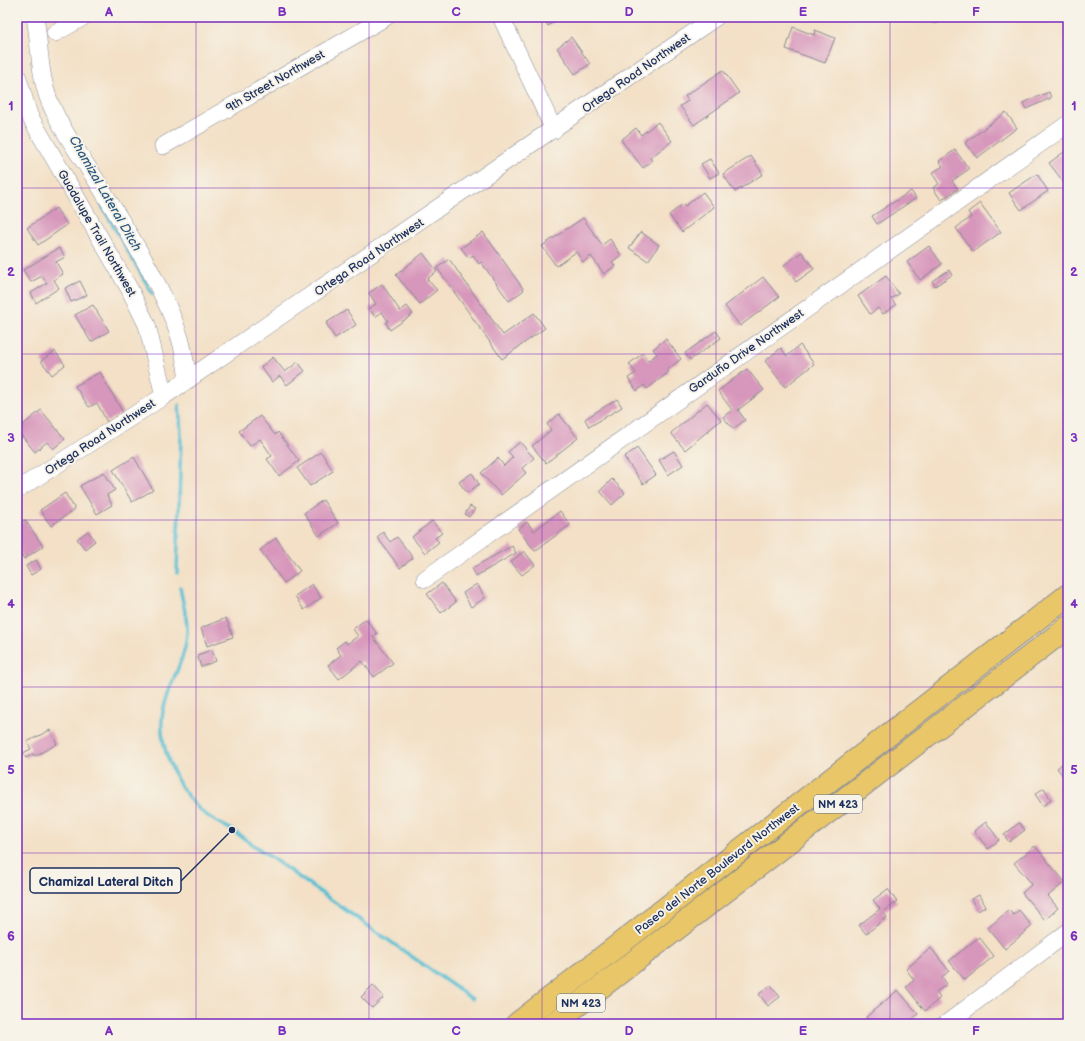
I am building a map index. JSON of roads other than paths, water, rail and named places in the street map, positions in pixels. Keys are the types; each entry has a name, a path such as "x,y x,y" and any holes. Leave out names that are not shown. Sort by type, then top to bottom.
{"highway":[{"name":"Paseo del Norte Boulevard Northwest","path":"517,1024 1068,595"},
{"name":"Paseo del Norte Boulevard Northwest","path":"553,1024 1068,627"}],"street":[{"path":"35,17 43,82 58,122 99,184 156,283 170,312 180,339 188,380"},
{"path":"55,33 83,17"},
{"name":"9th Street Northwest","path":"163,146 386,17"},
{"path":"501,17 554,130"},
{"name":"Ortega Road Northwest","path":"17,490 188,380 554,130 714,18"},
{"name":"Guadalupe Trail Northwest","path":"17,75 29,115 130,290 147,325 164,396"},
{"name":"Garduño Drive Northwest","path":"425,579 1068,124"},
{"path":"946,1024 1068,932"}],"waterway":[{"name":"Chamizal Lateral Ditch","path":"102,206 152,293"},
{"name":"Chamizal Lateral Ditch","path":"177,573 181,434 179,405"},
{"name":"Chamizal Lateral Ditch","path":"180,587 187,621 186,642 181,661 164,707 162,734 169,762 182,788 190,799 206,815 232,830 472,999"}],"place":[{"name":"Chamizal Lateral Ditch","path":"232,830"}]}
